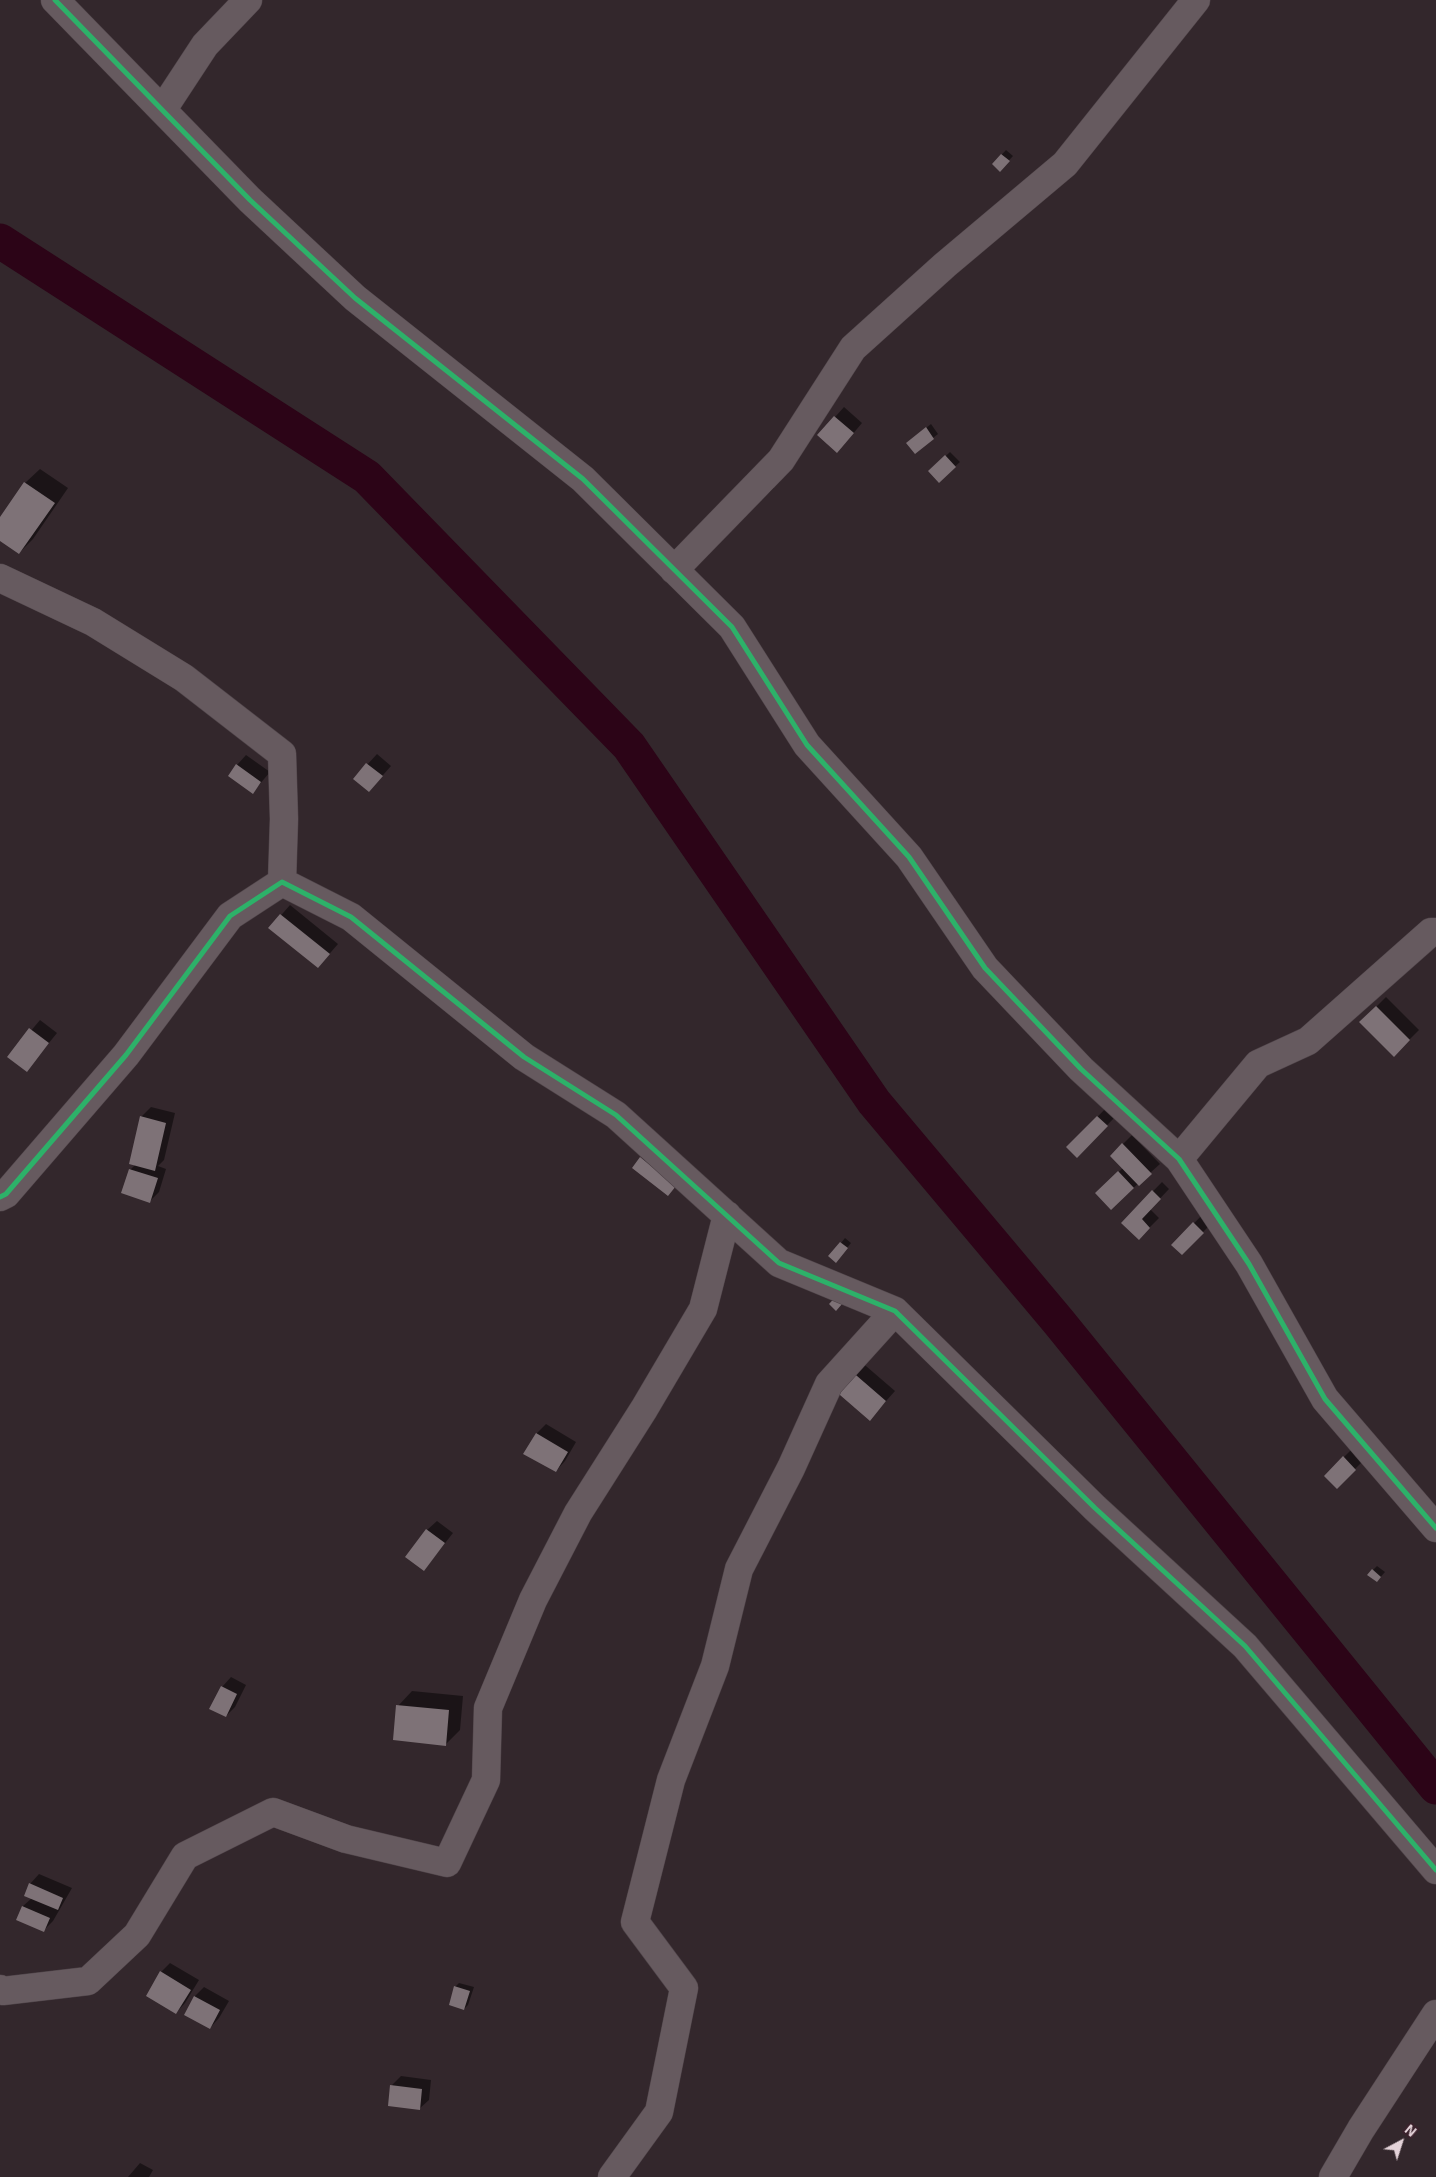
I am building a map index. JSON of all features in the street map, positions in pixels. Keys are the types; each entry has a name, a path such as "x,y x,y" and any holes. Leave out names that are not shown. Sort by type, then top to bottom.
{"street":[{"path":"55,0 250,200 355,298 583,479 732,627 807,745 909,857 986,968 1081,1068 1179,1159 1249,1264 1325,1399 1436,1528"},
{"path":"163,109 205,44 248,0"},
{"path":"674,570 781,460 853,348 945,265 1065,164 1196,0"},
{"path":"0,578 93,622 184,678 282,754 284,819 282,882"},
{"path":"0,1197 6,1194 126,1055 230,916 282,882"},
{"path":"282,882 351,917 524,1057 616,1116 779,1263 896,1312 1095,1508 1246,1646 1436,1870"},
{"path":"1179,1159 1258,1064 1308,1041 1431,932 1436,932"},
{"path":"0,1989 3,1991 88,1981 137,1935 185,1856 273,1812 346,1839 447,1863 486,1780 488,1708 533,1600 578,1513 644,1409 703,1309 727,1215"},
{"path":"612,2177 659,2112 684,1988 635,1922 670,1780 715,1666 739,1569 791,1468 829,1384 896,1312"},
{"path":"1334,2177 1361,2129 1436,2014"}],"building":[{"path":"1001,154 1010,161 1000,172 992,164"},
{"path":"834,416 854,433 837,453 817,435"},
{"path":"926,427 934,439 915,454 906,443"},
{"path":"945,455 956,467 939,483 928,471"},
{"path":"24,482 55,503 19,554 0,541 0,517"},
{"path":"366,763 383,776 369,792 353,779"},
{"path":"236,764 261,782 253,794 228,776"},
{"path":"280,914 330,954 318,968 268,928"},
{"path":"1376,1006 1410,1040 1394,1057 1359,1022"},
{"path":"29,1028 49,1043 27,1072 7,1057"},
{"path":"140,1116 166,1123 155,1171 129,1164"},
{"path":"1097,1116 1108,1126 1077,1158 1066,1147"},
{"path":"1122,1143 1152,1174 1139,1186 1110,1156"},
{"path":"640,1157 676,1186 668,1196 632,1168"},
{"path":"129,1169 158,1178 150,1203 121,1193"},
{"path":"1118,1171 1134,1188 1111,1210 1095,1193"},
{"path":"1152,1190 1161,1199 1142,1219 1150,1228 1139,1240 1121,1223"},
{"path":"1193,1222 1204,1233 1182,1255 1171,1245"},
{"path":"840,1242 848,1248 836,1263 828,1256"},
{"path":"841,1291 848,1297 836,1311 829,1304"},
{"path":"842,1363 886,1401 870,1421 825,1382"},
{"path":"536,1433 568,1452 556,1472 523,1454"},
{"path":"1343,1456 1356,1470 1337,1489 1324,1476"},
{"path":"426,1529 445,1543 424,1571 405,1557"},
{"path":"1372,1569 1381,1577 1377,1582 1367,1575"},
{"path":"221,1686 237,1694 226,1717 209,1709"},
{"path":"396,1705 449,1710 446,1746 393,1740"},
{"path":"29,1883 63,1898 58,1910 24,1896"},
{"path":"22,1906 50,1918 44,1932 16,1920"},
{"path":"160,1971 191,1990 176,2014 146,1996"},
{"path":"454,1986 470,1991 464,2010 449,2005"},
{"path":"194,1996 220,2010 210,2029 184,2015"},
{"path":"390,2085 422,2089 420,2110 388,2106"}],"waterway":[{"path":"0,241 367,477 629,746 874,1102 1058,1321 1436,1787"}],"cycle path":[{"path":"55,0 250,200 355,298 583,479 732,627 807,745 909,857 985,968 1081,1069 1179,1159 1249,1264 1325,1399 1436,1528"},
{"path":"0,1197 6,1194 126,1055 230,916 282,882 351,917 524,1057 616,1115 779,1263 895,1311 1095,1508 1245,1646 1436,1870"}]}
